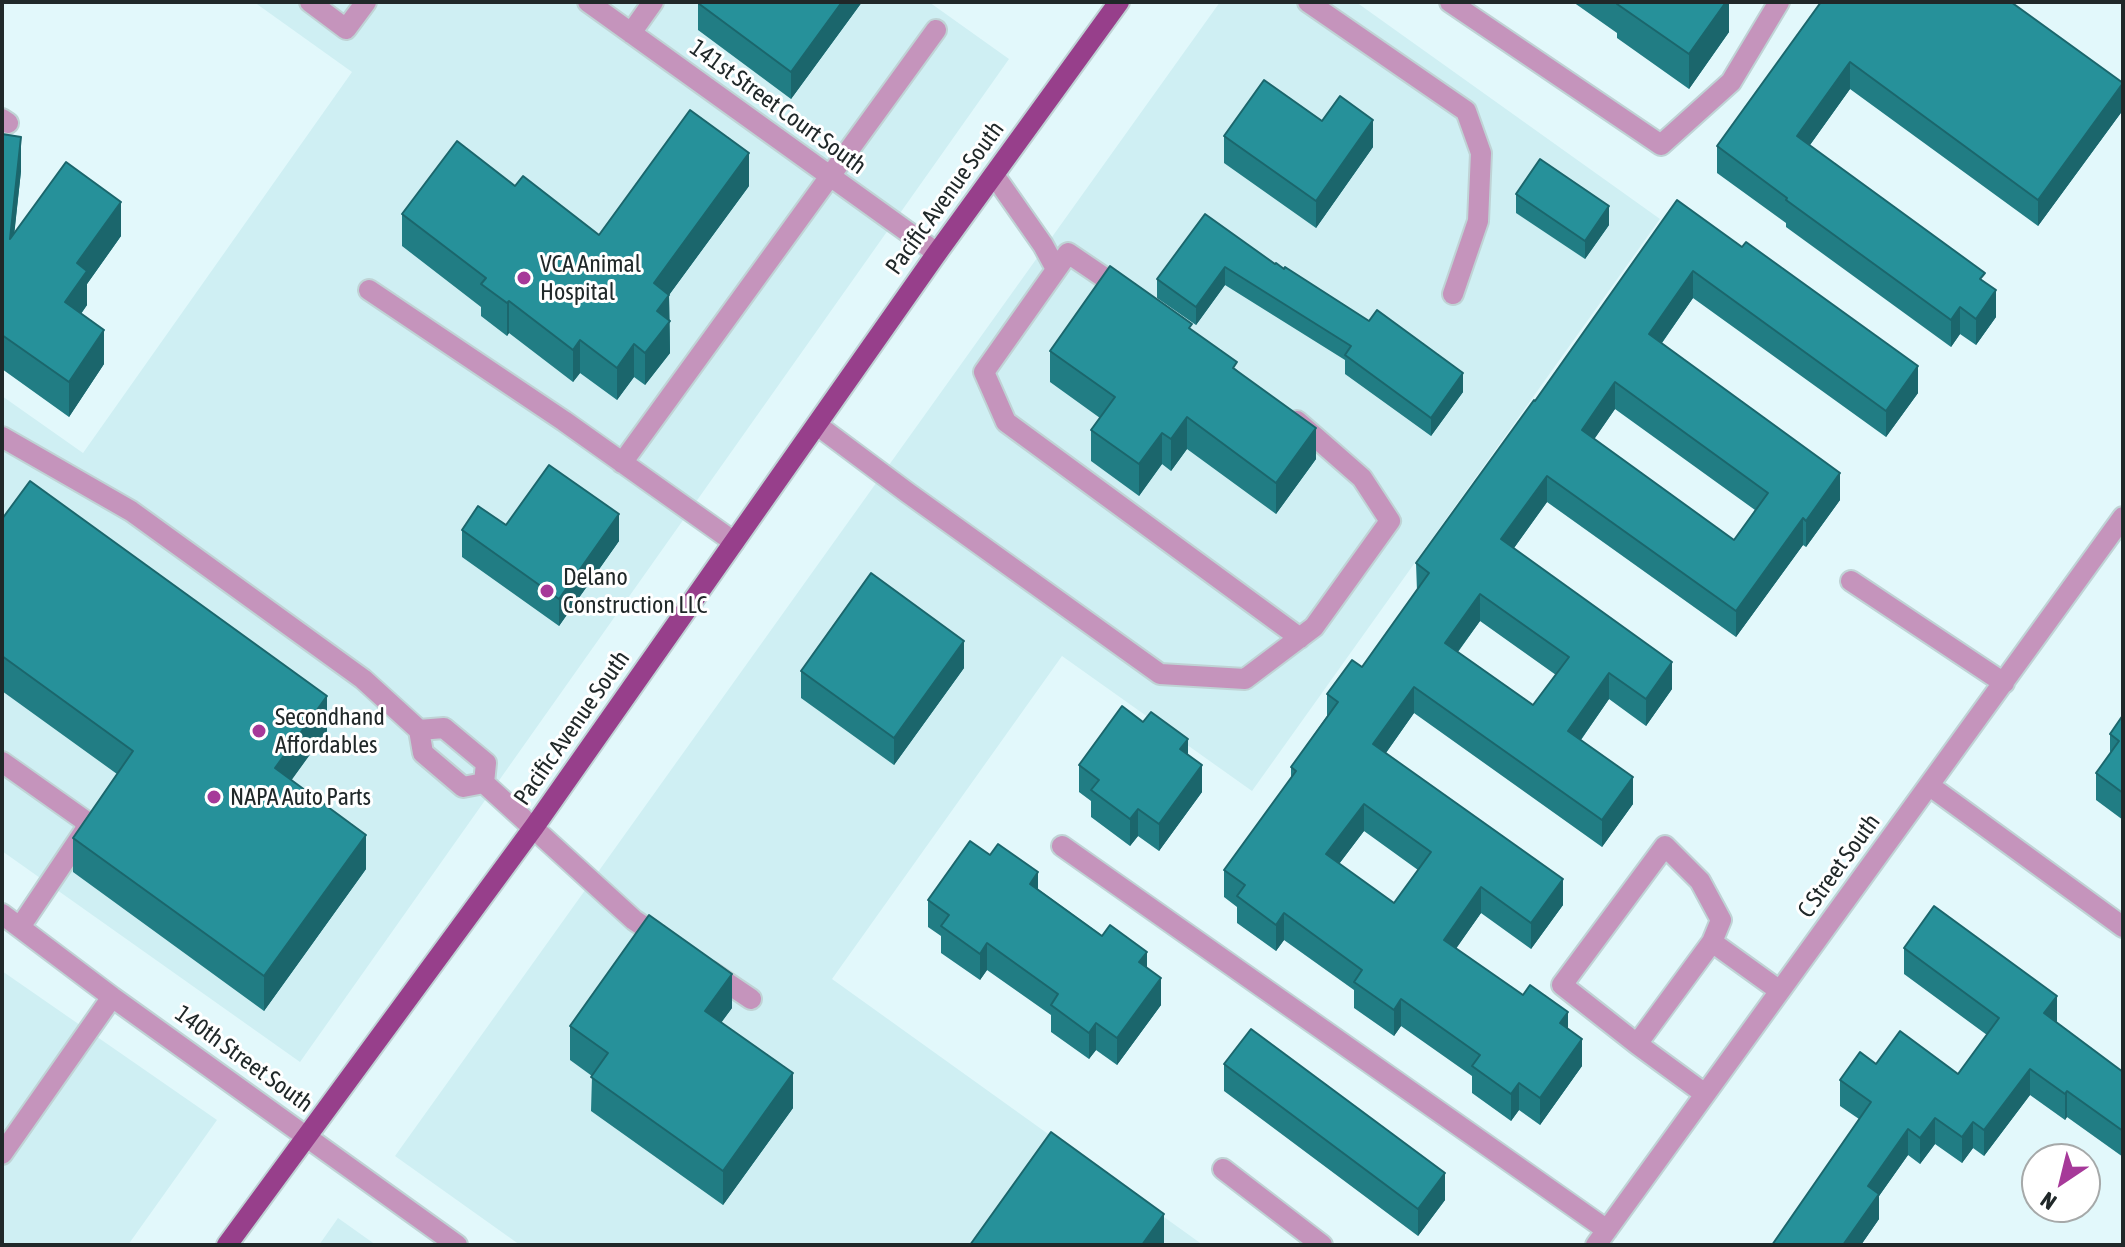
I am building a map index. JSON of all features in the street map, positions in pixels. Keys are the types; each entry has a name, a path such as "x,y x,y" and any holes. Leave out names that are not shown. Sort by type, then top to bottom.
{"main road":[{"name":"Pacific Avenue South","path":"227,1245 534,827 937,253 1119,2"}],"street":[{"path":"310,2 346,29 366,2"},
{"name":"141st Street Court South","path":"588,2 937,253"},
{"path":"631,33 653,2"},
{"path":"1308,2 1466,111 1481,153 1478,221 1453,294"},
{"path":"1450,2 1661,145 1731,82 1779,2"},
{"path":"622,463 936,30"},
{"path":"994,175 1056,269"},
{"path":"1147,307 1068,253 984,372 1006,422 1300,638"},
{"path":"369,290 564,421 734,542"},
{"path":"817,425 1160,674 1245,679 1314,627 1390,521 1362,478 1287,412"},
{"path":"2,437 131,511 363,679 419,730 423,753 463,787 484,783"},
{"name":"C Street South","path":"1601,1238 2123,517"},
{"path":"1851,581 2004,683"},
{"path":"419,730 444,728 486,763 484,783"},
{"path":"2,762 84,820 86,829 20,927"},
{"path":"484,783 634,920 751,999"},
{"path":"1930,786 2123,927"},
{"path":"1062,846 1601,1238"},
{"path":"1637,1044 1712,942 1721,920 1700,881 1665,846 1562,985 1637,1044 1705,1094"},
{"name":"140th Street South","path":"2,914 112,997 457,1245"},
{"path":"1712,942 1780,991"},
{"path":"2,1154 112,997"},
{"path":"1223,1169 1322,1245"}],"shaded area":[{"path":"254,2 929,2 1009,59 300,1062 2,851 2,396 83,453 352,72"},
{"path":"1220,2 1356,2 1660,219 1252,791 1062,656 832,979 1203,1245 520,1245 395,1156"},
{"path":"2,971 217,1120 128,1245 2,1245"},
{"path":"338,1218 376,1245 319,1245"}],"building":[{"path":"699,2 842,2 791,72"},
{"path":"1726,2 1689,54 1617,4"},
{"path":"1821,2 2011,2 2123,83 2038,200 1850,62 1797,136 1985,273 1980,279 1996,290 1976,319 1960,307 1951,320 1717,146"},
{"path":"1264,80 1322,121 1340,96 1373,120 1316,201 1224,136"},
{"path":"690,110 749,153 654,283 669,295 657,311 670,321 645,353 634,344 617,368 580,340 573,350 509,301 507,303 481,284 486,278 402,214 457,141 515,186 523,176 599,235"},
{"path":"2,134 21,137 10,239 66,162 121,202 77,263 87,271 65,302 104,330 69,382 2,335"},
{"path":"1540,159 1609,206 1585,241 1516,194"},
{"path":"1677,200 1742,247 1746,242 1918,366 1886,411 1693,271 1649,334 1840,473 1806,521 1803,518 1736,611 1547,476 1501,539 1672,662 1646,699 1609,673 1568,731 1633,777 1602,820 1414,687 1373,744 1563,879 1531,923 1481,887 1444,940 1523,995 1530,985 1568,1012 1560,1023 1582,1039 1540,1098 1519,1083 1511,1094 1472,1066 1480,1055 1401,999 1394,1010 1354,982 1362,970 1284,913 1276,925 1237,896 1245,885 1224,870 1296,771 1291,767 1338,702 1327,694 1352,660 1362,667 1429,573 1416,563","holes":["1615,382 1768,493 1734,540 1582,430","1480,594 1569,657 1533,705 1445,643","1364,804 1431,852 1394,903 1326,854"]},
{"path":"1205,214 1275,264 1285,267 1369,321 1377,310 1463,373 1431,418 1345,355 1351,346 1225,267 1196,307 1157,279"},
{"path":"1110,266 1192,324 1189,328 1237,362 1233,368 1316,428 1276,483 1187,417 1171,439 1162,433 1139,464 1091,430 1115,397 1050,351"},
{"name":"Delano Construction LLC","path":"549,465 619,514 559,599 462,530 478,506 506,525"},
{"path":"30,481 327,696 275,768 366,835 264,976 73,838 133,751 2,656 2,519"},
{"path":"871,573 964,641 894,738 801,671"},
{"path":"1122,706 1143,722 1151,712 1188,739 1180,749 1202,765 1159,824 1138,809 1130,819 1091,790 1099,780 1079,765"},
{"path":"2123,715 2123,793 2096,773 2119,741 2110,734"},
{"path":"970,841 990,855 998,844 1038,872 1030,884 1102,936 1110,925 1147,952 1139,962 1161,978 1117,1038 1096,1023 1089,1033 1051,1005 1058,994 987,943 980,954 941,926 949,915 928,900"},
{"path":"1934,906 2057,996 2044,1013 2123,1072 2123,1131 2030,1069 1984,1130 1973,1122 1962,1137 1935,1118 1920,1138 1908,1129 1868,1186 1879,1194 1843,1245 1772,1245 1871,1102 1840,1080 1860,1052 1876,1064 1900,1031 1958,1074 1999,1018 1904,948"},
{"path":"649,915 732,974 705,1011 793,1073 723,1171 591,1077 608,1053 570,1026"},
{"path":"1251,1029 1445,1173 1418,1209 1224,1064"},
{"path":"1051,1132 1164,1214 1142,1245 970,1245"}],"place":[{"name":"VCA Animal Hospital","path":"524,278"},
{"name":"Delano Construction LLC","path":"547,591"},
{"name":"Secondhand Affordables","path":"259,731"},
{"name":"NAPA Auto Parts","path":"214,797"}]}
